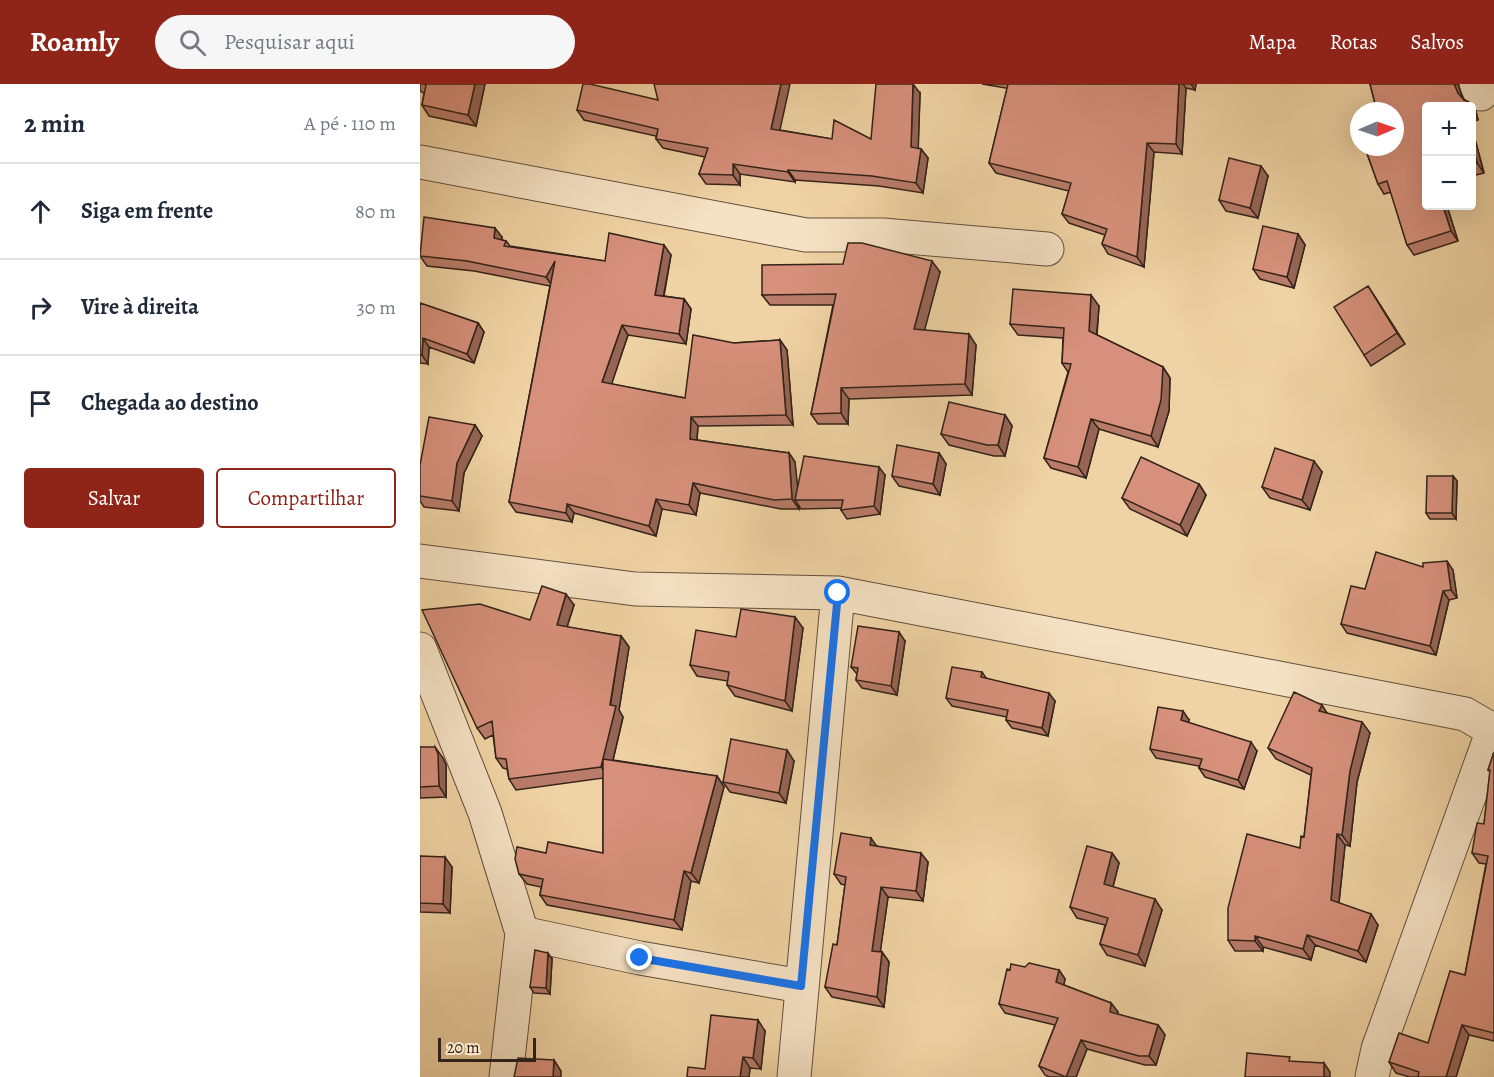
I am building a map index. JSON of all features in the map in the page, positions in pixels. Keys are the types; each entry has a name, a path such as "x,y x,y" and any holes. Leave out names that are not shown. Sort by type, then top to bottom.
{"street":[{"path":"420,162 806,235 883,235 1047,249"},
{"path":"420,561 635,588 838,593 1465,714 1493,730 1378,1049 1372,1077"},
{"path":"794,1077 838,593"},
{"path":"420,649 485,813 522,933 506,1077"},
{"path":"522,933 640,958 801,986"}],"building":[{"path":"424,84 475,84 468,115 422,105 426,85"},
{"path":"583,84 658,100 654,84 781,84 771,129 832,139 834,120 871,139 876,84 913,84 911,147 921,149 916,183 872,176 788,170 788,172 733,164 733,175 699,174 708,148 656,139 658,129 577,110"},
{"path":"1008,84 1179,84 1176,144 1147,143 1137,257 1102,244 1107,229 1062,214 1071,183 989,163"},
{"path":"1370,84 1454,84 1458,93 1469,102 1422,102 1422,210 1444,210 1451,231 1407,245 1387,181 1378,184 1368,156 1404,156 1404,102 1375,102"},
{"path":"1229,158 1261,166 1250,208 1219,200"},
{"path":"424,217 495,228 494,238 506,241 504,246 605,261 609,233 664,245 655,295 684,299 679,334 622,325 602,382 685,398 693,335 734,343 780,340 786,415 691,417 690,439 789,453 792,499 774,500 693,483 689,505 656,499 649,526 567,504 566,513 509,502 555,261 546,277 467,261 420,256"},
{"path":"1263,226 1298,234 1287,277 1253,269"},
{"path":"848,243 862,243 932,261 914,329 969,334 965,384 841,388 841,413 811,414 836,294 762,295 762,265 843,264"},
{"path":"1368,286 1397,333 1364,355 1334,307"},
{"path":"1013,289 1091,295 1089,331 1163,367 1161,400 1151,436 1091,419 1078,467 1044,458 1071,364 1062,363 1064,328 1010,324"},
{"path":"420,303 478,323 467,354 423,338 422,355 420,355"},
{"path":"949,402 1005,415 998,445 987,445 941,434"},
{"path":"429,417 475,425 457,463 452,501 420,496 420,465"},
{"path":"897,445 939,453 933,484 892,476"},
{"path":"1275,448 1314,461 1302,500 1262,487"},
{"path":"804,456 879,467 874,506 841,510 843,500 795,500"},
{"path":"1141,457 1199,484 1180,525 1122,498"},
{"path":"1427,476 1453,476 1452,513 1426,513"},
{"path":"1376,552 1423,567 1423,563 1447,561 1451,590 1443,591 1430,646 1341,624 1351,586 1365,589"},
{"path":"542,586 566,594 557,625 621,636 610,705 616,706 601,767 509,779 506,759 496,758 492,721 477,728 422,610 480,604 530,620"},
{"path":"741,609 795,617 785,701 727,685 729,672 690,665 696,630 736,637"},
{"path":"858,626 899,632 891,686 856,680 858,668 851,667"},
{"path":"952,667 982,672 981,677 1049,693 1042,728 1006,720 1008,710 946,698"},
{"path":"1294,692 1322,705 1319,711 1362,722 1350,771 1342,835 1337,834 1331,900 1371,914 1358,951 1307,935 1303,949 1255,936 1255,941 1228,940 1228,908 1247,834 1300,848 1301,836 1304,837 1312,768 1268,748"},
{"path":"1158,707 1183,711 1181,720 1251,742 1238,780 1199,768 1202,759 1150,749"},
{"path":"731,739 787,750 779,793 723,782"},
{"path":"420,747 435,747 438,754 439,786 420,787"},
{"path":"1494,752 1494,1033 1462,1025 1446,1077 1418,1077 1419,1072 1389,1062 1399,1033 1428,1043 1450,971 1465,975 1488,856 1472,853 1477,823 1484,824 1490,770 1488,770"},
{"path":"603,759 717,776 691,873 684,871 674,920 540,895 543,879 519,874 515,859 517,847 546,853 548,842 603,853"},
{"path":"841,833 871,838 870,845 921,853 916,891 881,887 872,951 882,952 877,997 825,987 833,944 837,945 846,877 834,874"},
{"path":"1087,846 1112,853 1104,884 1155,899 1138,955 1100,944 1108,918 1070,907"},
{"path":"420,856 445,857 443,904 420,903"},
{"path":"535,950 548,953 546,988 530,987"},
{"path":"1029,963 1059,970 1056,982 1111,1003 1110,1012 1158,1025 1149,1056 1139,1056 1081,1040 1066,1077 1039,1066 1058,1018 999,1004 1007,969 1010,970 1011,964 1025,967"},
{"path":"711,1015 758,1020 753,1058 743,1057 740,1077 687,1077 688,1067 705,1069"},
{"path":"1247,1053 1290,1057 1289,1061 1324,1063 1324,1077 1245,1077"},
{"path":"518,1058 554,1060 553,1077 514,1077"}],"route":[{"path":"640,958 801,986 838,593"}]}
